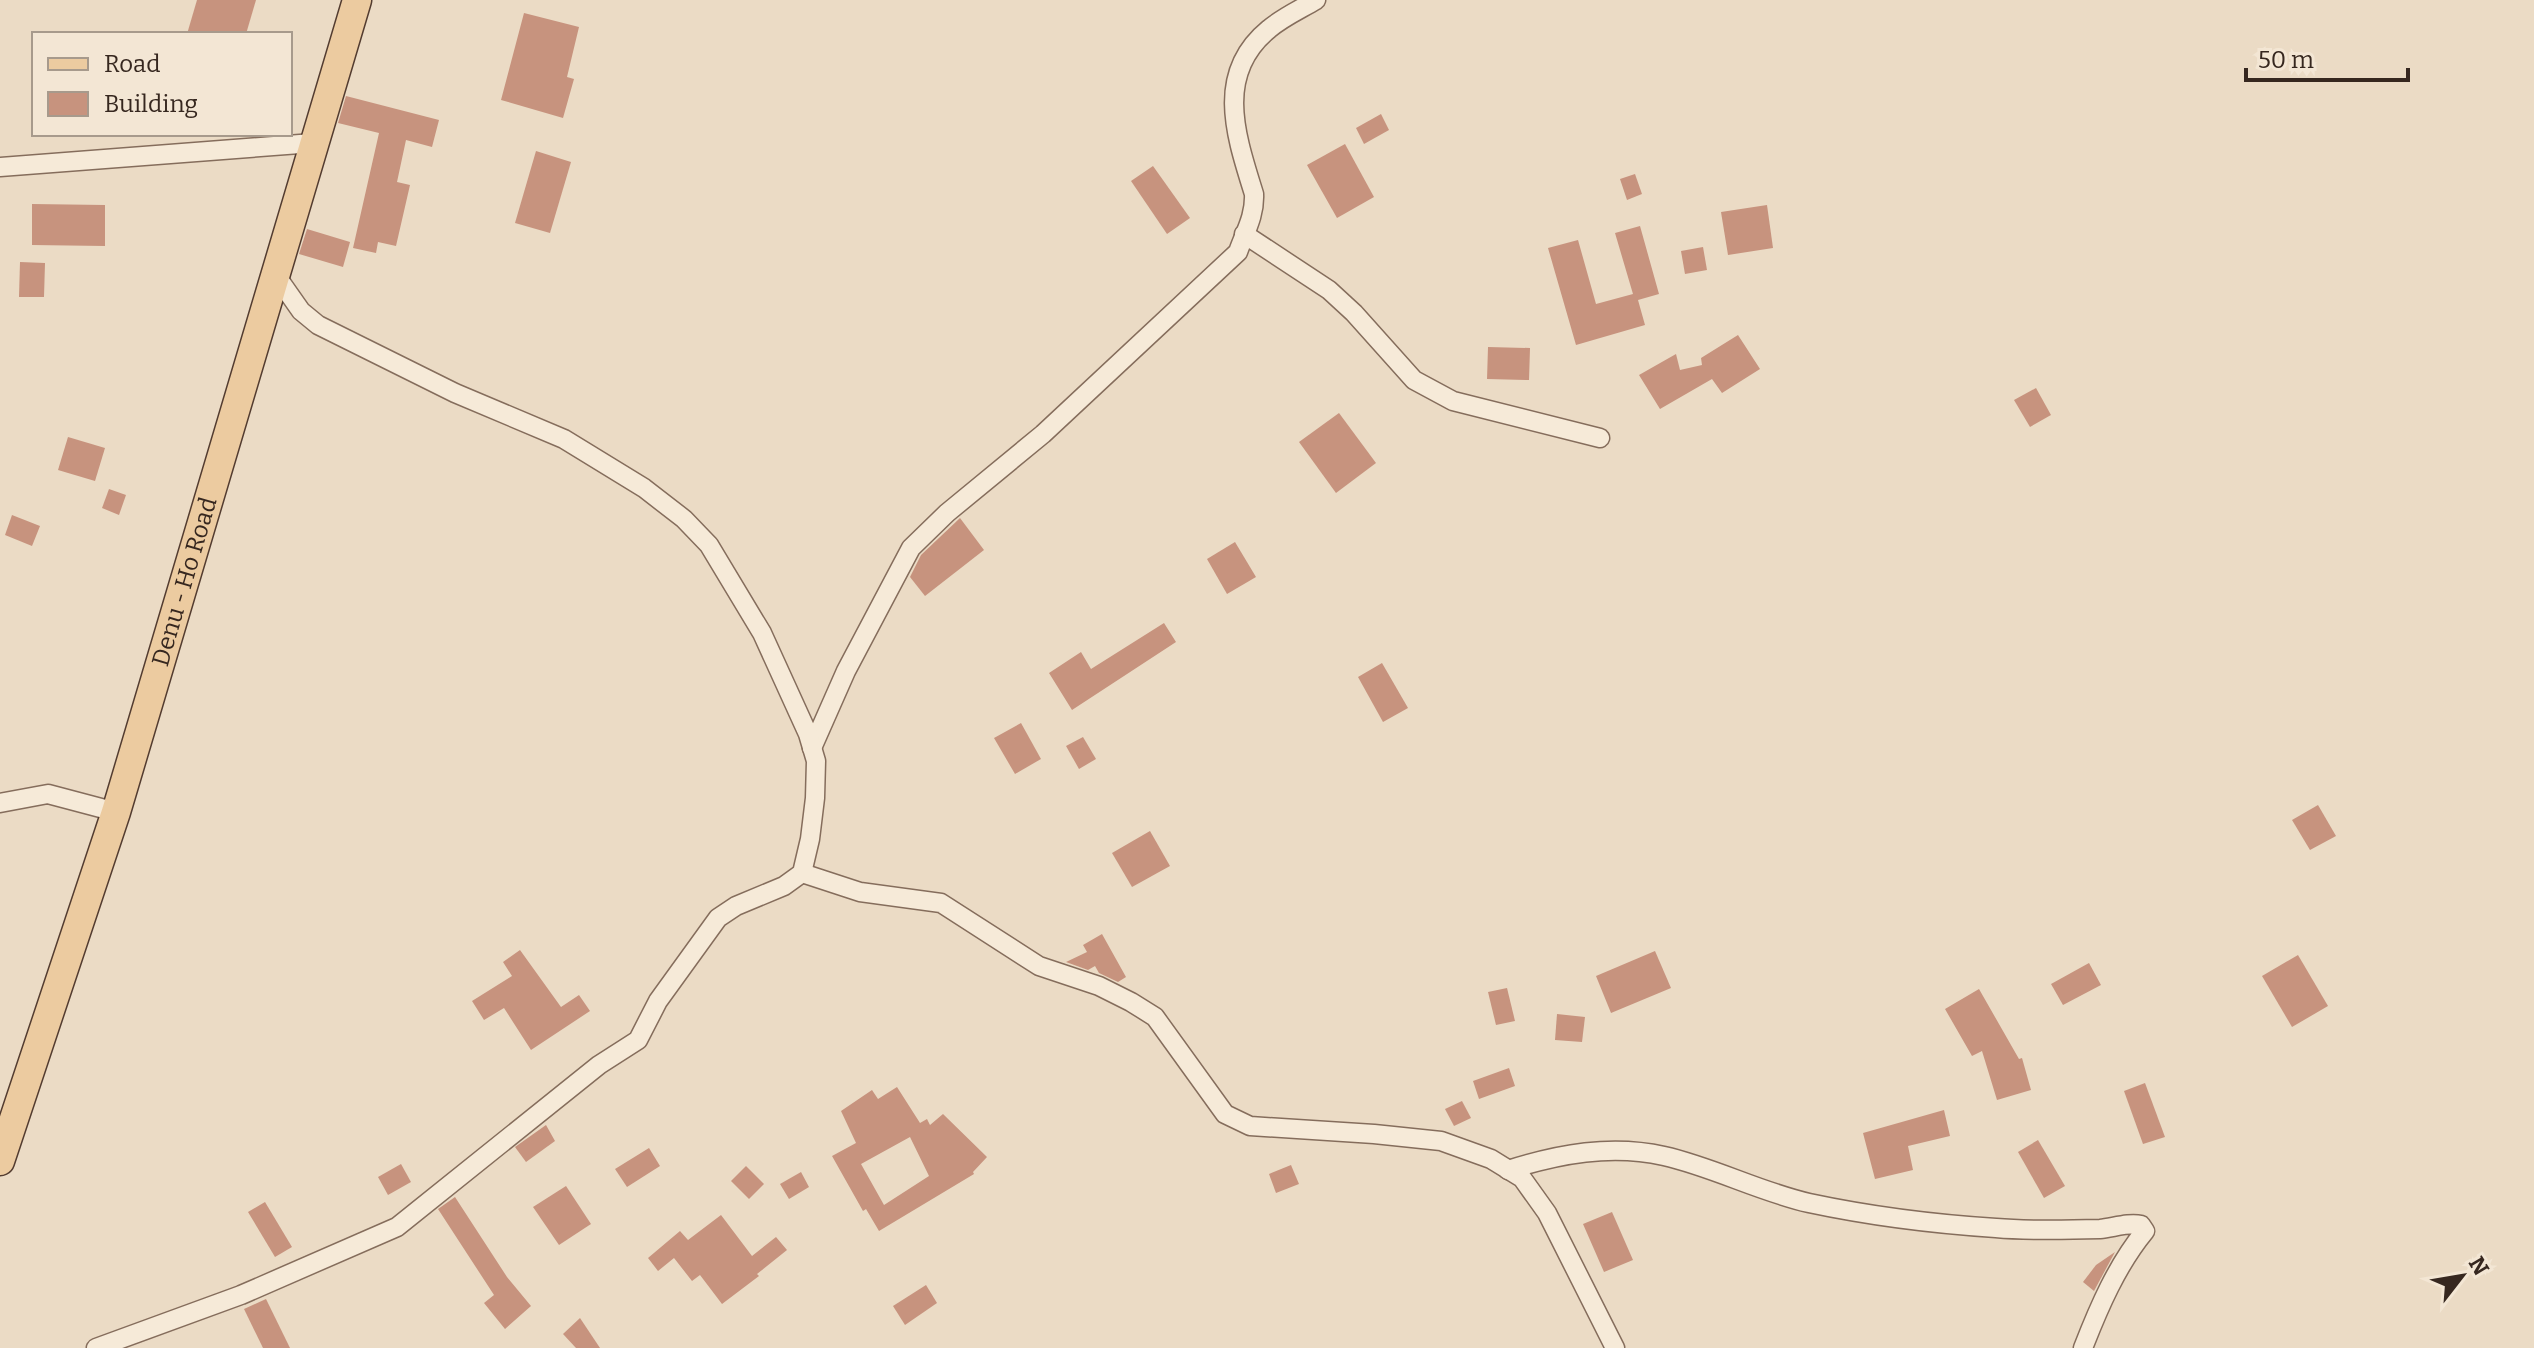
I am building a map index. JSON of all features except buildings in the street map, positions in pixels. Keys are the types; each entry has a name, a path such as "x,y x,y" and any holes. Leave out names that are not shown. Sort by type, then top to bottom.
{"main road":[{"name":"Denu - Ho Road","path":"0,1161 116,812 357,0"}],"street":[{"path":"812,748 846,671 911,548 947,513 1043,434 1238,252 1255,206 1234,119 1234,87 1240,67 1244,55 1269,28 1316,0"},
{"path":"0,167 313,143"},
{"path":"1244,234 1329,290 1414,380 1453,401 1600,438"},
{"path":"96,1348 241,1295 397,1227 599,1065 638,1040 658,1001 718,918 736,906 784,886 802,873 810,839 816,761 812,748 762,633 709,545 684,519 644,488 564,439 455,393 318,325 301,311 275,274"},
{"path":"0,803 48,794 116,812"},
{"path":"802,873 860,892 941,903 1039,966 1099,986 1131,1002 1155,1017 1225,1114 1250,1126 1441,1141 1491,1159 1522,1178 1547,1213 1615,1348"},
{"path":"1508,1170 1584,1152 1625,1150 1665,1156 1808,1202 1891,1217 1997,1228 2074,1230 2135,1223 2141,1225 2145,1231 2130,1251 2098,1309 2083,1348"}]}
